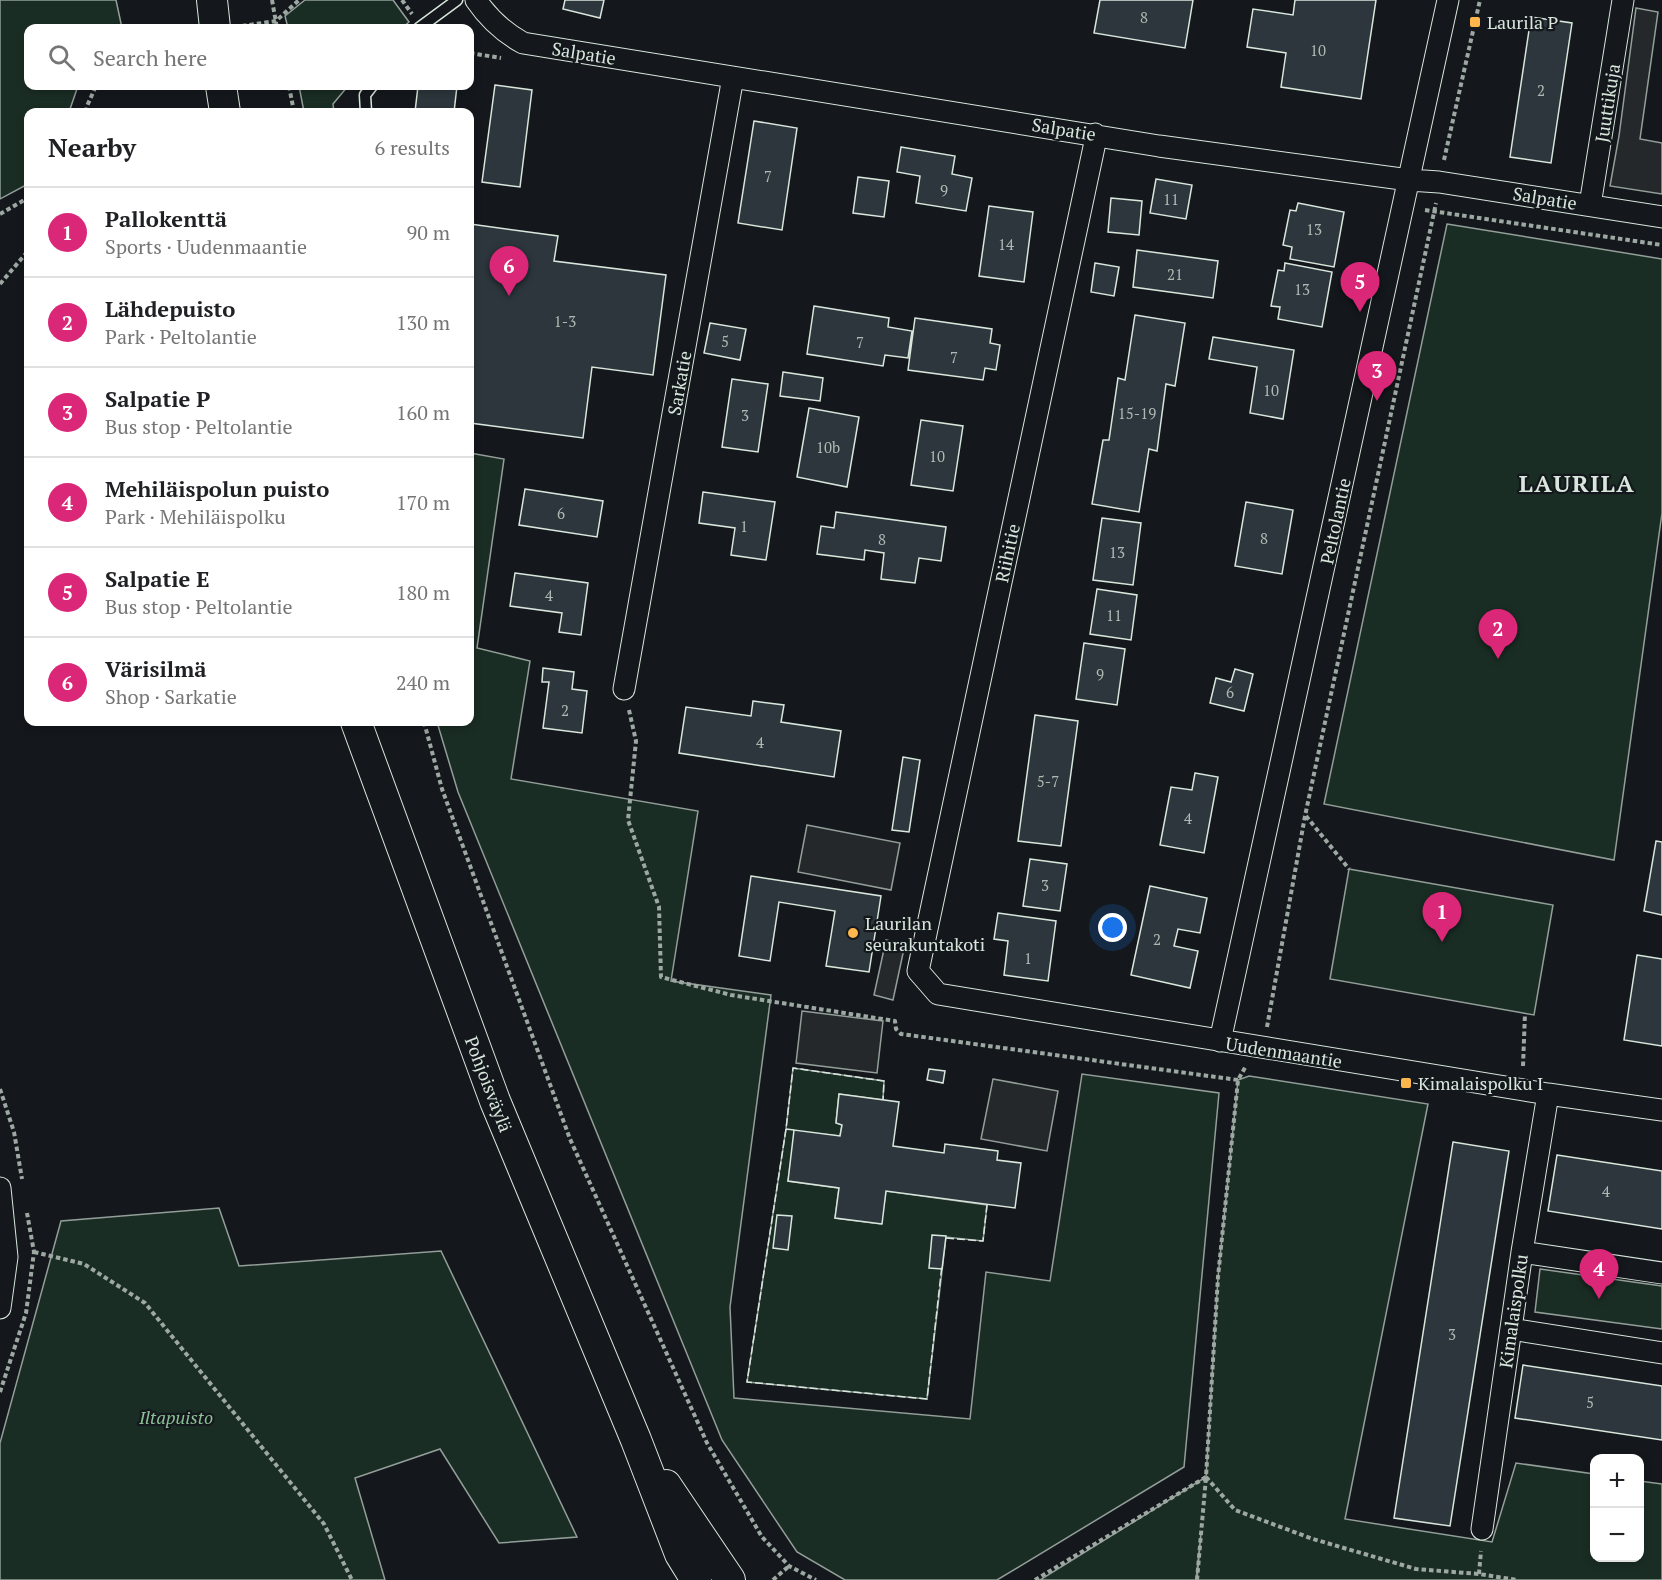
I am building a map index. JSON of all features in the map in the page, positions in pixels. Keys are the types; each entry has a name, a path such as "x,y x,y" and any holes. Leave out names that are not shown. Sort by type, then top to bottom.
{"main road":[{"path":"212,0 224,24"},
{"path":"222,90 224,108"},
{"name":"Pohjoisväylä","path":"357,726 495,1101 636,1440 680,1554 696,1580"},
{"name":"Pohjoisväylä","path":"636,1440 730,1580"}],"street":[{"name":"Peltolantie","path":"1221,1041 1448,0"},
{"name":"Juuttikuja","path":"1590,205 1623,0"},
{"name":"Salpatie","path":"478,3 492,21 509,36 523,43 1159,146 1409,180 1439,182 1662,217"},
{"name":"Sarkatie","path":"624,689 733,77"},
{"name":"Riihitie","path":"918,971 1095,134"},
{"name":"Uudenmaantie","path":"918,971 938,994 1548,1094 1662,1110"},
{"name":"Kimalaispolku","path":"1482,1529 1522,1252 1548,1094"},
{"path":"0,1188 8,1257 0,1308"},
{"path":"1522,1252 1662,1273"},
{"path":"1511,1329 1662,1353"}],"lane":[{"path":"424,24 457,0"},
{"path":"366,108 365,95 369,90"}],"path":[{"path":"272,0 276,24"},
{"path":"251,24 276,21 299,0"},
{"path":"1197,1580 1206,1477 1218,1277 1238,1080 1267,1025 1305,816 1435,212 1439,182 1480,0"},
{"path":"87,108 94,90"},
{"path":"290,90 293,108"},
{"path":"0,214 24,200"},
{"path":"0,284 24,256"},
{"path":"624,689 636,741 628,820 659,907 661,977 731,995 895,1021 896,1029 902,1034 1238,1080"},
{"path":"425,726 442,789 570,1139 707,1443 762,1537 789,1566 816,1580"},
{"path":"1305,816 1349,869"},
{"path":"1523,1066 1525,1013"},
{"path":"34,1252 84,1264 145,1303 324,1524 352,1580"},
{"path":"1035,1580 1206,1477"},
{"path":"1206,1477 1235,1510 1313,1539 1416,1569 1479,1574 1517,1580"},
{"path":"773,1580 789,1566"}],"green space":[{"path":"0,0 116,0 121,24 24,24 24,90 77,90 70,108 24,108 24,186 0,199"},
{"path":"305,0 393,0 409,22 407,24 287,24 285,16"},
{"path":"300,90 345,90 333,104 334,108 303,108"},
{"path":"1447,224 1662,259 1662,513 1614,860 1324,804"},
{"path":"474,454 504,459 477,648 530,661 511,779 698,811 671,981 771,995 730,1307 734,1398 970,1419 986,1272 1050,1281 1082,1074 1219,1093 1184,1467 997,1580 845,1580 797,1552 722,1440 458,792 438,726 474,726"},
{"path":"1349,869 1553,905 1534,1015 1330,979"},
{"path":"793,1068 884,1081 883,1100 839,1094 836,1122 842,1125 840,1136 795,1131 788,1181 839,1188 835,1218 881,1224 886,1191 987,1205 983,1241 946,1237 927,1399 747,1382 786,1129"},
{"path":"1249,1076 1428,1104 1345,1519 1492,1542 1516,1463 1590,1473 1590,1562 1644,1562 1644,1482 1662,1484 1662,1580 1197,1580 1201,1533 1196,1580 1040,1580 1206,1477 1218,1277 1238,1080"},
{"name":"Iltapuisto","path":"219,1208 239,1266 441,1251 577,1537 499,1543 440,1449 355,1478 385,1580 0,1580 0,1443 61,1221"},
{"path":"1540,1269 1662,1286 1662,1329 1535,1312"}],"shaded area":[{"path":"1636,8 1658,12 1640,139 1662,143 1662,194 1610,186"},
{"path":"807,825 900,843 891,890 798,872"},
{"path":"886,940 905,944 893,1000 874,995"},
{"path":"802,1011 883,1021 877,1073 796,1063"},
{"path":"993,1079 1058,1091 1047,1151 981,1139"}],"building":[{"path":"565,0 604,0 600,18 563,9"},
{"path":"1100,0 1193,0 1185,48 1094,33"},
{"path":"1295,0 1376,0 1361,99 1281,87 1286,53 1247,47 1253,9 1293,15"},
{"path":"1531,17 1572,23 1551,163 1510,157"},
{"path":"495,85 532,90 520,187 482,182"},
{"path":"418,90 457,90 454,108 415,108"},
{"path":"754,121 797,128 782,230 738,223"},
{"path":"901,147 955,156 952,174 972,178 966,211 916,203 920,176 897,172"},
{"path":"858,177 889,181 884,217 853,213"},
{"path":"1156,179 1192,185 1186,219 1150,213"},
{"path":"1111,198 1142,201 1139,235 1108,232"},
{"path":"1298,203 1344,212 1334,267 1290,259 1292,247 1283,245 1290,210 1296,211"},
{"path":"989,206 1033,212 1024,282 979,276"},
{"path":"474,225 558,236 554,261 666,275 653,375 592,367 583,438 474,424"},
{"path":"1137,250 1218,261 1213,298 1133,287"},
{"path":"1095,263 1119,267 1114,296 1091,292"},
{"path":"1285,263 1332,272 1322,327 1278,319 1280,307 1271,306 1278,270 1284,271"},
{"path":"814,306 889,318 888,327 912,331 908,358 885,355 883,366 807,354"},
{"path":"1135,315 1185,323 1175,386 1166,384 1157,451 1149,449 1139,512 1092,504 1103,440 1109,440 1118,378 1125,380"},
{"path":"915,318 992,329 990,343 1000,345 996,370 985,368 983,380 908,370"},
{"path":"710,323 746,329 740,360 704,353"},
{"path":"1213,337 1294,350 1283,419 1250,413 1257,367 1209,359"},
{"path":"783,372 823,378 820,401 780,396"},
{"path":"732,379 768,384 758,452 722,447"},
{"path":"809,408 859,417 847,487 797,477"},
{"path":"921,420 963,426 953,491 911,485"},
{"path":"525,489 603,501 597,537 519,525"},
{"path":"703,492 775,502 766,560 731,555 735,528 699,523"},
{"path":"1246,502 1293,510 1282,574 1235,566"},
{"path":"836,512 946,527 941,561 919,558 915,583 881,579 884,553 865,550 864,560 817,554 821,526 834,528"},
{"path":"1102,518 1141,523 1133,585 1093,580"},
{"path":"515,573 588,583 581,635 559,632 562,613 510,606"},
{"path":"1097,589 1137,595 1131,640 1090,634"},
{"path":"1084,643 1125,649 1117,705 1076,699"},
{"path":"543,668 574,672 572,689 587,691 582,733 543,728 549,682 542,682"},
{"path":"1235,669 1253,674 1244,711 1210,703 1216,678 1231,682"},
{"path":"753,701 784,705 781,722 841,731 834,777 679,753 686,707 751,716"},
{"path":"1035,715 1078,721 1061,846 1018,841"},
{"path":"903,757 920,760 909,832 892,830"},
{"path":"1195,773 1218,777 1204,853 1160,845 1171,787 1192,790"},
{"path":"1656,841 1662,842 1662,915 1644,911"},
{"path":"1030,859 1067,864 1060,911 1023,906"},
{"name":"Laurilan seurakuntakoti","path":"751,876 881,896 869,972 826,966 835,911 779,902 770,961 739,956"},
{"path":"1150,886 1207,898 1200,933 1178,929 1174,946 1198,951 1190,988 1131,975"},
{"path":"998,913 1056,921 1048,981 1004,975 1008,941 994,939"},
{"path":"1637,955 1662,959 1662,1046 1624,1040"},
{"path":"929,1069 945,1071 943,1083 927,1080"},
{"path":"839,1094 899,1102 893,1146 944,1153 945,1144 998,1151 997,1160 1021,1163 1015,1208 886,1191 882,1224 835,1218 839,1188 788,1181 794,1130 840,1136 842,1125 836,1123"},
{"path":"1453,1142 1509,1151 1450,1526 1394,1518"},
{"path":"1557,1155 1662,1171 1662,1229 1548,1211"},
{"path":"777,1215 792,1216 788,1250 773,1248"},
{"path":"932,1235 946,1236 942,1269 929,1268"},
{"path":"1523,1365 1662,1386 1662,1440 1515,1418"}],"fence":[{"path":"794,1130 786,1129 793,1068 884,1081 883,1100"},
{"path":"786,1129 747,1382 927,1399 942,1265"},
{"path":"946,1238 983,1241 987,1205"}],"place":[{"name":"Laurila P","path":"1475,22"},
{"name":"Värisilmä","path":"509,296"},
{"name":"Salpatie E","path":"1360,312"},
{"name":"Salpatie P","path":"1377,401"},
{"name":"Lähdepuisto","path":"1498,659"},
{"name":"Laurilan seurakuntakoti","path":"853,933"},
{"name":"Pallokenttä","path":"1442,942"},
{"name":"Kimalaispolku I","path":"1406,1083"},
{"name":"Mehiläispolun puisto","path":"1599,1299"}],"district":[{"name":"LAURILA","path":"1577,483"}]}
